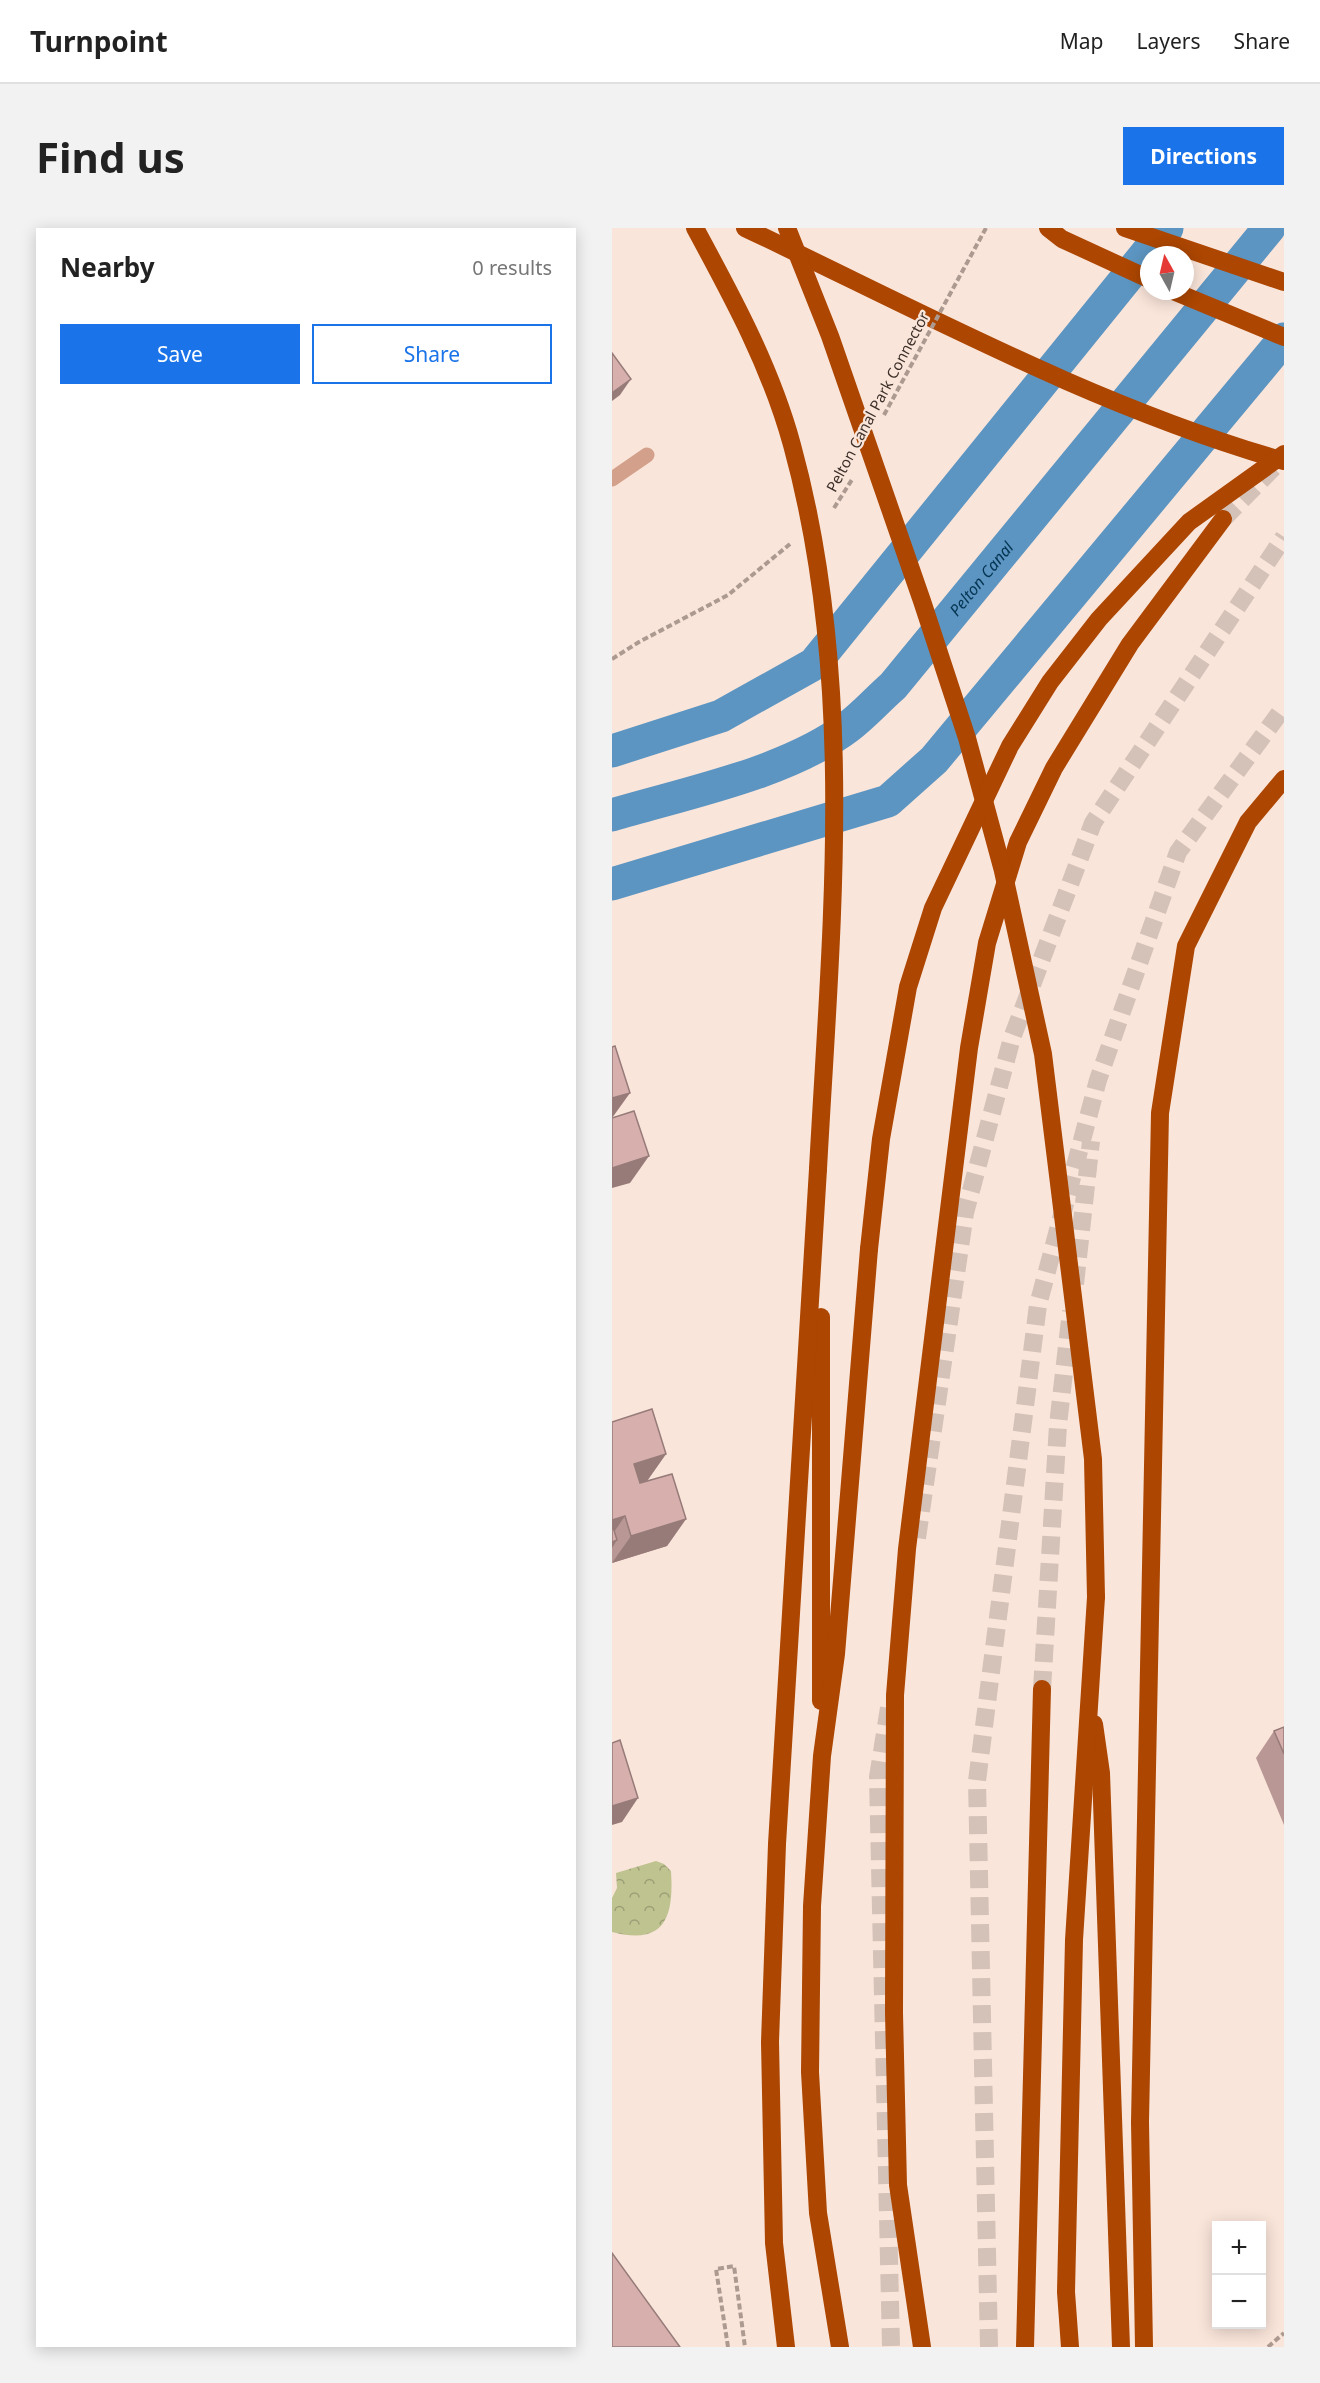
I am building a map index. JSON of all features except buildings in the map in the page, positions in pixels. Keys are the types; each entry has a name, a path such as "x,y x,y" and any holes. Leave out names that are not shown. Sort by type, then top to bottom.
{"highway":[{"path":"695,228 750,330 792,443 816,551 832,685 835,846 777,1844 770,2042 774,2243 786,2347"},
{"path":"745,228 1026,364 1218,442 1284,461"},
{"path":"787,228 830,336 967,738 1003,870 1043,1054 1093,1458 1096,1597 1074,1940 1066,2292 1070,2347"},
{"path":"1048,228 1062,238 1140,274"},
{"path":"1132,231 1284,282"},
{"path":"1194,300 1284,337"},
{"path":"840,2347 818,2213 810,2072 812,1906 822,1756 836,1654 881,1140 908,987 933,908 1010,746 1050,682 1099,619 1189,522 1284,454"},
{"path":"922,2347 898,2185 893,2002 895,1695 907,1549 969,1048 987,943 1018,842 1028,821 1054,768 1130,644 1223,519"},
{"path":"1144,2347 1140,2110 1160,1113 1186,946 1248,822 1284,779"},
{"path":"818,1169 823,1421 820,1656 822,1756"},
{"path":"1025,2347 1042,1689"},
{"path":"1089,1690 1101,1773 1121,2347"}],"lane":[{"path":"612,479 647,455"}],"path":[{"name":"Pelton Canal Park Connector","path":"881,422 986,228"},
{"name":"Pelton Canal Park Connector","path":"825,515 834,508 856,472"},
{"path":"612,659 639,642 728,595 799,537"},
{"path":"728,2347 716,2269 734,2266 745,2347"},
{"path":"1268,2347 1284,2333"}],"green space":[{"path":"656,1861 664,1864 671,1871 670,1902 663,1924 655,1931 644,1935 612,1932 612,1898 617,1888 616,1873"}],"waterway":[{"name":"Pelton Canal","path":"612,751 721,716 814,664 1167,228"},
{"name":"Pelton Canal","path":"612,815 703,790 766,769 823,743 860,717 893,686 1269,228"},
{"name":"Pelton Canal","path":"612,884 888,801 934,760 1284,339"}],"tunnel":[{"path":"1223,519 1274,467"},
{"path":"917,1538 965,1213 1012,1038 1093,823 1284,537"},
{"path":"989,2347 977,1781 1038,1305 1098,1080 1178,852 1284,707"},
{"path":"1075,1284 1091,1141"},
{"path":"1042,1689 1058,1425 1071,1311"},
{"path":"889,1708 878,1777 891,2347"}]}
